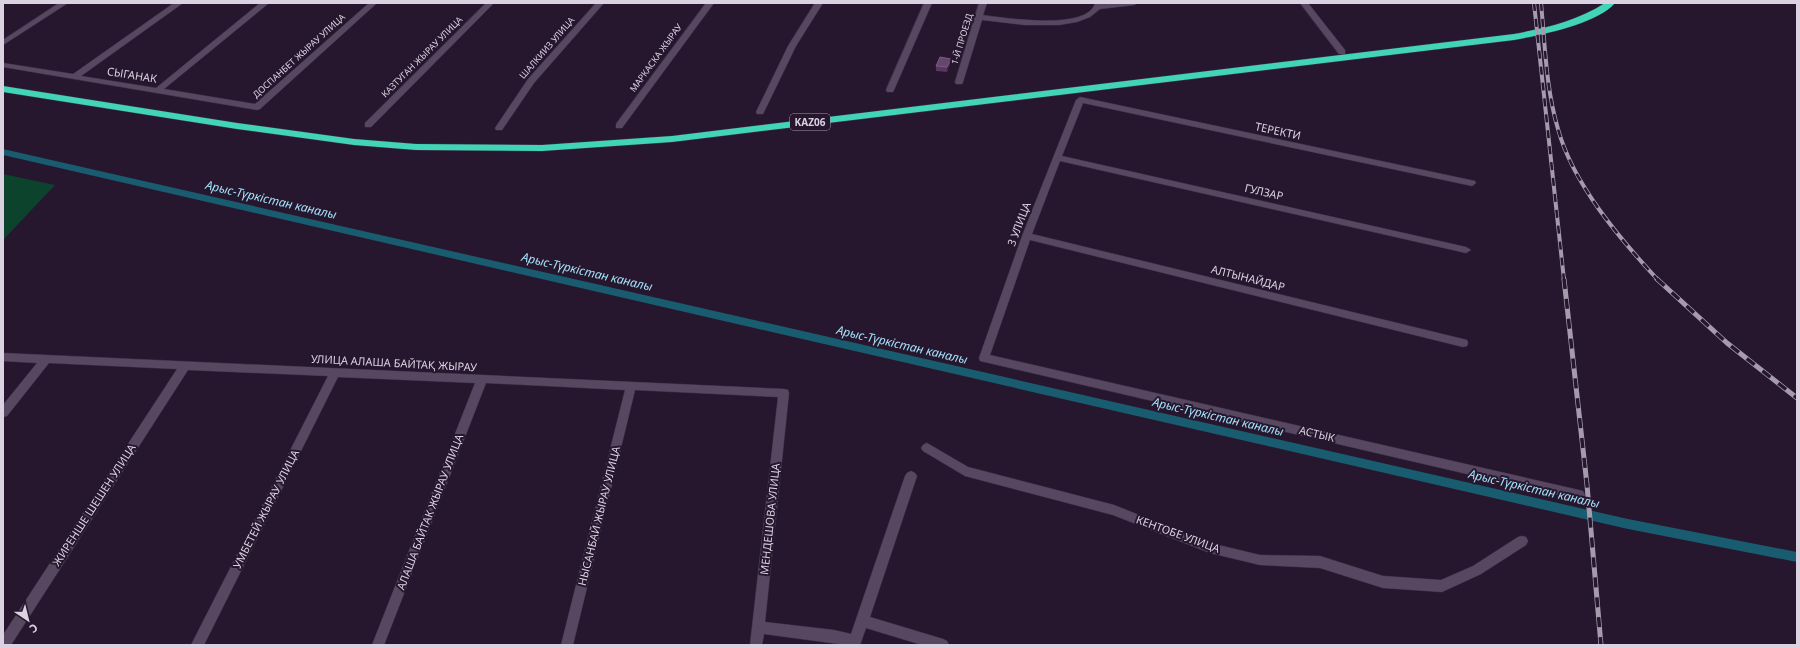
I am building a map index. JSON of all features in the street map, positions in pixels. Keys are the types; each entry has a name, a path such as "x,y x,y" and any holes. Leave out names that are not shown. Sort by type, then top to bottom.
{"highway":[{"name":"KАZ06","path":"3,82 243,120 359,135 420,141 544,142 679,132 1342,52 1536,27 1574,16 1597,3"},
{"name":"KАZ06","path":"3,89 237,126 401,146 483,149 603,145 746,130 1514,37 1544,32 1581,20 1611,3"}],"street":[{"path":"3,43 64,3"},
{"path":"74,77 179,3"},
{"path":"157,90 265,3"},
{"name":"ДОСПАНБЕТ ЖЫРАУ УЛИЦА","path":"257,107 373,3"},
{"name":"КАЗТУГАН ЖЫРАУ УЛИЦА","path":"368,124 490,3"},
{"name":"ШАЛКИИЗ УЛИЦА","path":"499,128 531,81 600,3"},
{"name":"МАРКАСКА ЖЫРАУ","path":"619,126 710,3"},
{"path":"760,112 792,46 819,3"},
{"path":"890,90 928,3"},
{"name":"1-Й ПРОЕЗД","path":"960,82 983,3"},
{"path":"979,17 1048,23 1084,18 1091,15 1099,5 1134,3"},
{"path":"1304,3 1342,52"},
{"name":"СЫГАНАК","path":"3,65 257,107"},
{"name":"3 УЛИЦА","path":"984,358 1027,236 1080,100"},
{"name":"ТЕРЕКТИ","path":"1080,100 1472,184"},
{"name":"ГУЛЗАР","path":"1058,158 1466,250"},
{"name":"АЛТЫНАЙДАР","path":"1027,236 1463,343"},
{"name":"УЛИЦА АЛАША БАЙТАҚ ЖЫРАУ","path":"3,357 784,393"},
{"name":"АСТЫК","path":"984,358 1579,495"},
{"path":"3,413 46,359"},
{"name":"ЖИРЕНШЕ ШЕШЕН УЛИЦА","path":"4,645 185,365"},
{"name":"УМБЕТЕЙ ЖЫРАУ УЛИЦА","path":"197,645 335,372"},
{"name":"АЛАША БАЙТАК ЖЫРАУ УЛИЦА","path":"378,645 482,379"},
{"name":"НЫСАНБАЙ ЖЫРАУ УЛИЦА","path":"567,645 631,386"},
{"name":"МЕНДЕШОВА УЛИЦА","path":"756,645 784,393"},
{"name":"КЕНТОБЕ УЛИЦА","path":"927,448 965,471 1114,510 1210,548 1260,560 1320,562 1383,582 1442,586 1477,570 1522,541"},
{"path":"759,626 834,636 854,643 911,476"},
{"path":"862,621 943,645"}],"green space":[{"path":"3,174 55,185 3,240"}],"building":[{"path":"940,57 951,59 947,67 936,66"}],"waterway":[{"name":"Арыс-Түркістан каналы","path":"3,152 1628,524 1797,557"}],"railway":[{"path":"1534,3 1564,280"},
{"path":"1541,3 1546,67 1551,98 1558,129 1565,150 1586,190 1599,210 1628,247 1658,279"},
{"path":"1564,279 1587,485 1601,645"},
{"path":"1658,279 1727,343 1797,398"}]}
